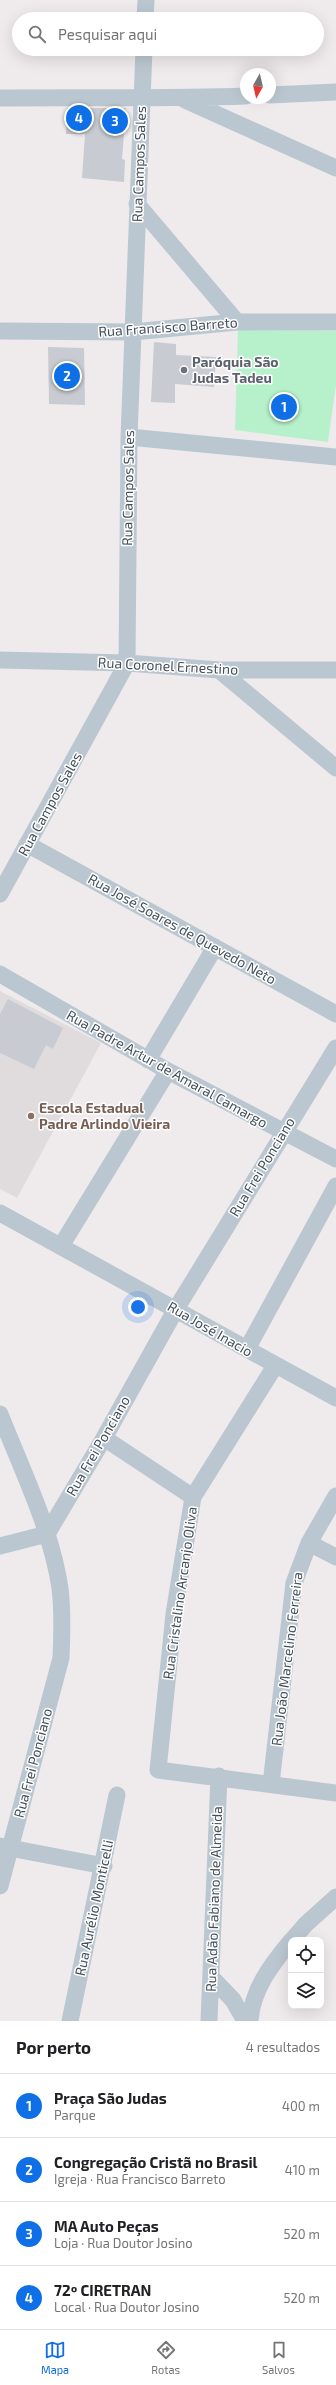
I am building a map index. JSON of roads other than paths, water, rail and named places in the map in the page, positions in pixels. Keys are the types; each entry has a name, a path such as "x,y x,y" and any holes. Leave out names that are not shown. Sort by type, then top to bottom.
{"street":[{"path":"145,12 146,0"},
{"name":"Rua Campos Sales","path":"0,894 127,663 128,437 144,56"},
{"path":"276,95 336,92"},
{"path":"0,98 142,96 180,98 240,96"},
{"path":"180,98 336,168"},
{"path":"137,204 237,322"},
{"name":"Rua Francisco Barreto","path":"0,331 133,332 237,322 336,322"},
{"path":"128,437 336,457"},
{"name":"Rua Coronel Ernestino","path":"0,660 127,663 219,670 336,670"},
{"path":"219,670 336,768"},
{"name":"Rua José Soares de Quevedo Neto","path":"28,844 336,1014"},
{"path":"148,1060 215,947"},
{"name":"Rua Padre Artur de Amaral Camargo","path":"0,974 148,1060 283,1133 336,1159"},
{"name":"Rua Frei Ponciano","path":"0,1886 5,1847 61,1658 63,1625 60,1587 47,1534 104,1438 176,1309 336,1048"},
{"path":"61,1246 168,1071"},
{"path":"247,1349 336,1186"},
{"name":"Rua José Inacio","path":"0,1213 176,1309 274,1366 336,1398"},
{"name":"Rua Cristalino Arcanjo Oliva","path":"219,1776 158,1770 174,1614 193,1498 274,1366"},
{"path":"0,1414 47,1534 0,1546"},
{"path":"104,1438 193,1498"},
{"name":"Rua João Marcelino Ferreira","path":"271,1784 294,1583 309,1542 336,1496"},
{"path":"309,1542 336,1556"},
{"path":"219,1776 336,1793"},
{"name":"Rua Adão Fabiano de Almeida","path":"209,2021 219,1776"},
{"name":"Rua Aurélio Monticelli","path":"70,2021 104,1866 117,1795"},
{"path":"5,1847 104,1866"},
{"path":"295,1937 306,1924 336,1897"},
{"path":"250,2021 251,2006 258,1987 288,1946"},
{"path":"211,1977 233,2000 244,2021"}],"place":[{"name":"72º CIRETRAN","path":"79,118"},
{"name":"MA Auto Peças","path":"115,121"},
{"name":"Paróquia São Judas Tadeu","path":"184,370"},
{"name":"Congregação Cristã no Brasil","path":"67,376"},
{"name":"Praça São Judas","path":"284,407"},
{"name":"Escola Estadual Padre Arlindo Vieira","path":"31,1116"}]}
